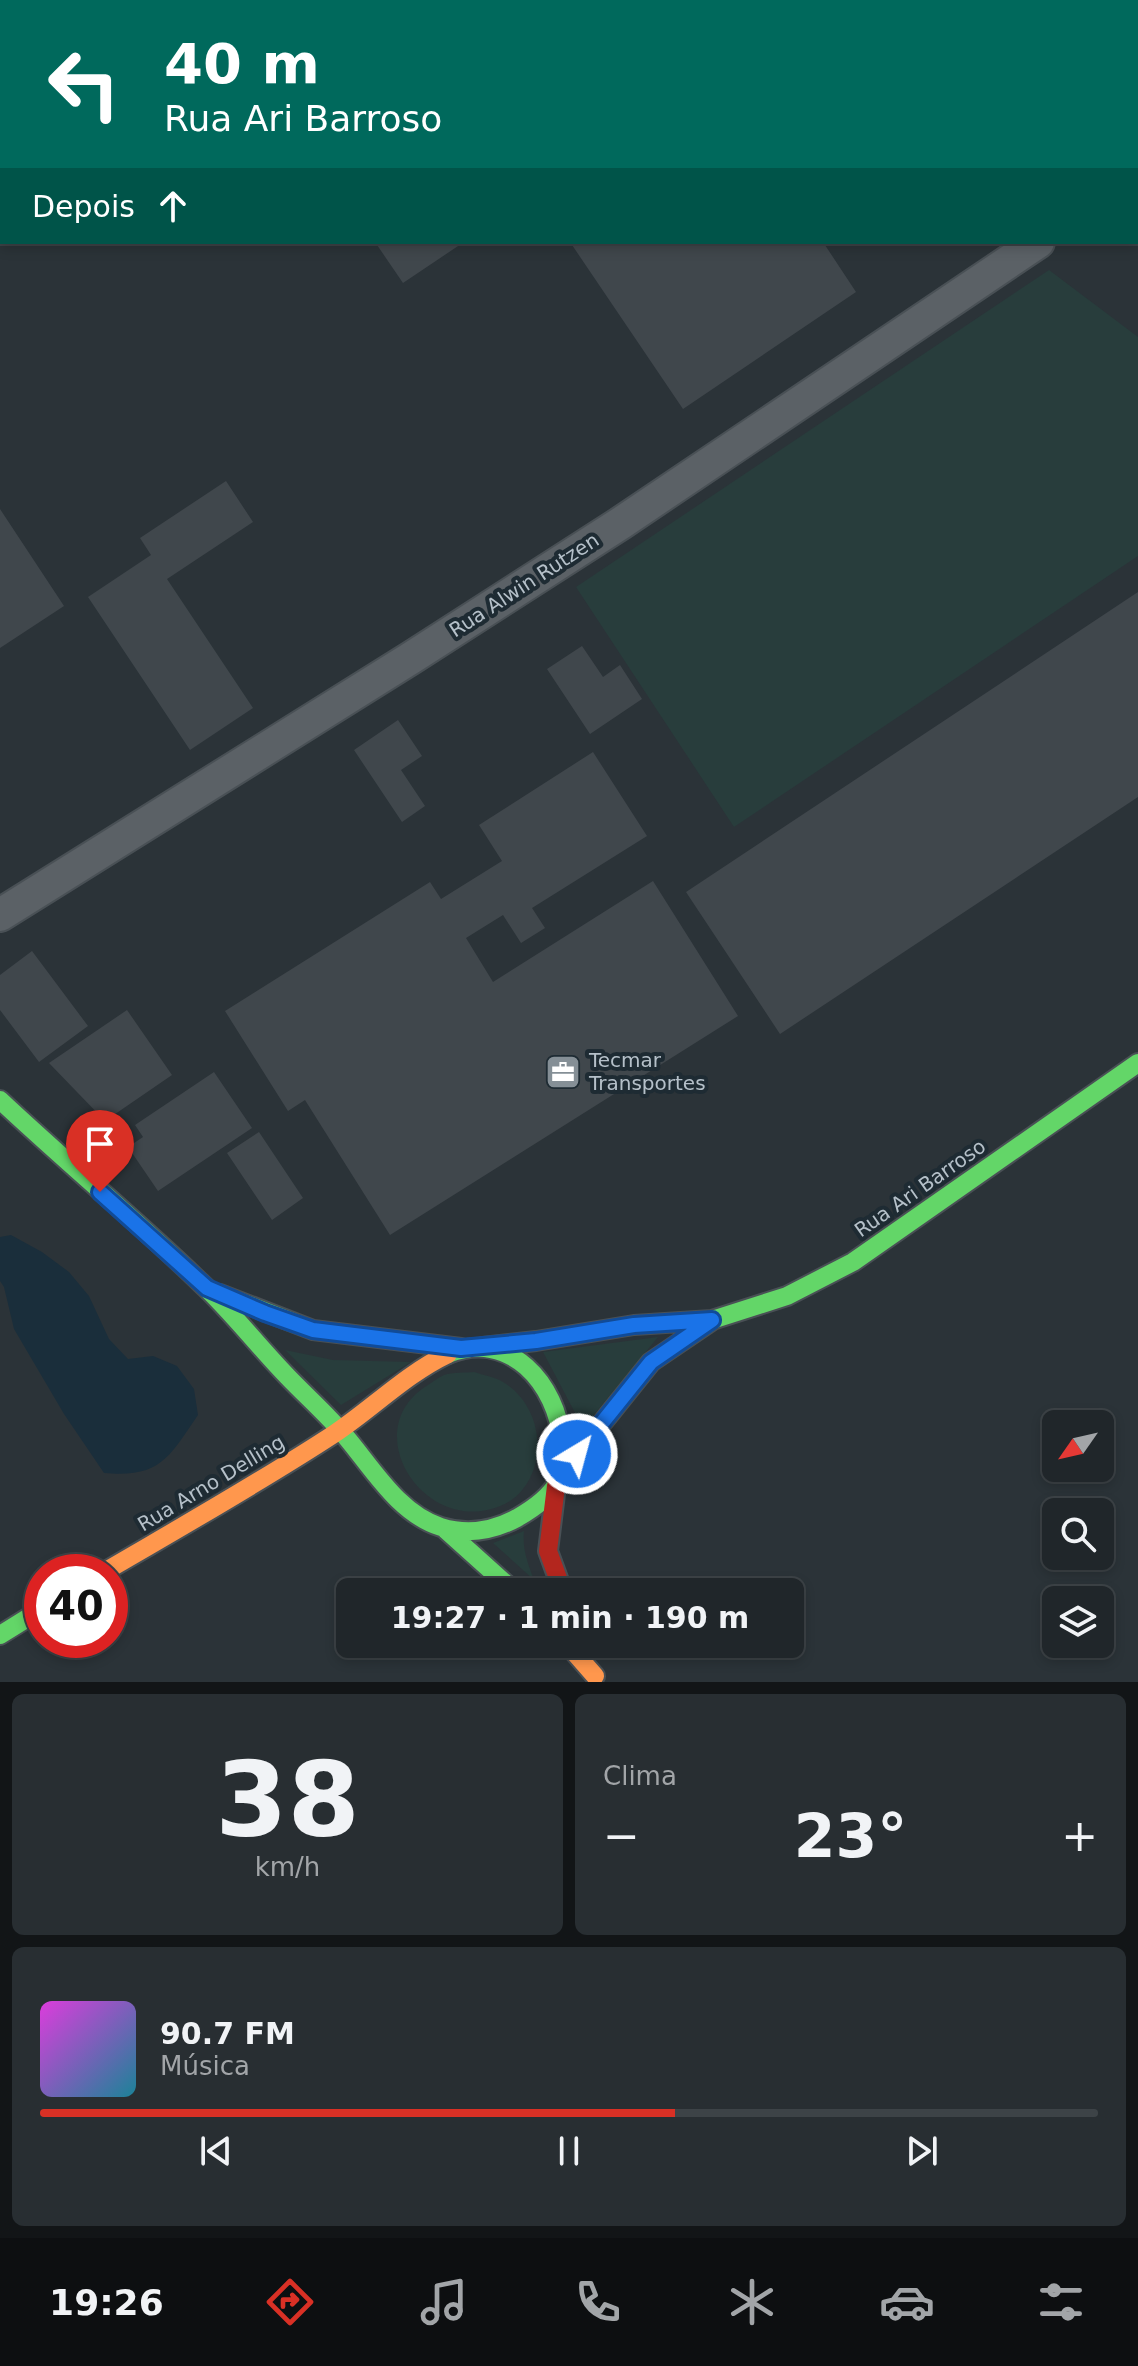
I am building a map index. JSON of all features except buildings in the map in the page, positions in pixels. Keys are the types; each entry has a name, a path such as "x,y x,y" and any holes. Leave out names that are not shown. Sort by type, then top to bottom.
{"main road":[{"name":"Rua Ari Barroso","path":"481,1347 634,1325 712,1320 787,1296 853,1262 1138,1063"},
{"path":"0,1100 207,1288 398,1497 420,1517 446,1530 499,1578"},
{"path":"207,1288 313,1330 461,1348 481,1347 508,1354 531,1369 549,1390 560,1416 563,1444 548,1551 558,1578"},
{"name":"Rua Ari Barroso","path":"559,1480 651,1362 712,1320"},
{"path":"340,1430 419,1370 461,1348"},
{"path":"380,1424 386,1394"},
{"name":"Rua Arno Delling","path":"128,1558 340,1430"},
{"path":"382,1453 398,1497"},
{"path":"446,1530 470,1533 495,1529 517,1519 559,1480"},
{"path":"0,1635 24,1620"},
{"path":"579,1658 597,1679"},
{"path":"589,1658 597,1679"}],"street":[{"name":"Rua Alwin Rutzen","path":"0,915 621,523 1035,244"}],"green space":[{"path":"1049,270 1138,337 1138,556 734,827 576,587"},
{"path":"658,1337 583,1428 543,1352"},
{"path":"285,1350 333,1360 411,1362 341,1405"},
{"path":"474,1372 500,1380 515,1391 532,1416 538,1446 531,1476 516,1497 492,1509 462,1511 439,1503 419,1488 405,1469 398,1447 398,1424 408,1403 428,1385 444,1375"},
{"path":"524,1531 525,1550 533,1578 532,1578 493,1543"}],"water":[{"path":"11,1235 69,1272 89,1296 109,1339 128,1359 153,1356 177,1366 194,1389 198,1415 162,1462 139,1472 104,1473 64,1414 14,1329 0,1281 0,1237"}],"traffic: fast":[{"path":"483,1347 634,1325 712,1320 787,1296 853,1262 1138,1063"},
{"path":"0,1100 212,1294 412,1512 441,1527 460,1531 489,1529 522,1515 554,1488 562,1463 558,1421 551,1400 540,1382 510,1356 491,1349 470,1348 448,1354"},
{"path":"220,1294 313,1330 461,1348"},
{"path":"562,1473 651,1362 710,1322"},
{"path":"446,1530 499,1578"},
{"path":"0,1635 24,1620"}],"traffic: slow":[{"path":"128,1558 306,1452 418,1371 448,1354"},
{"path":"579,1658 595,1676"}],"traffic: jam":[{"path":"556,1486 548,1551 558,1578"}],"place":[{"name":"Tecmar Transportes","path":"563,1072"}],"route":[{"path":"100,1192 207,1288 313,1330 461,1348 536,1341 634,1325 712,1320 651,1362 577,1454"}]}
